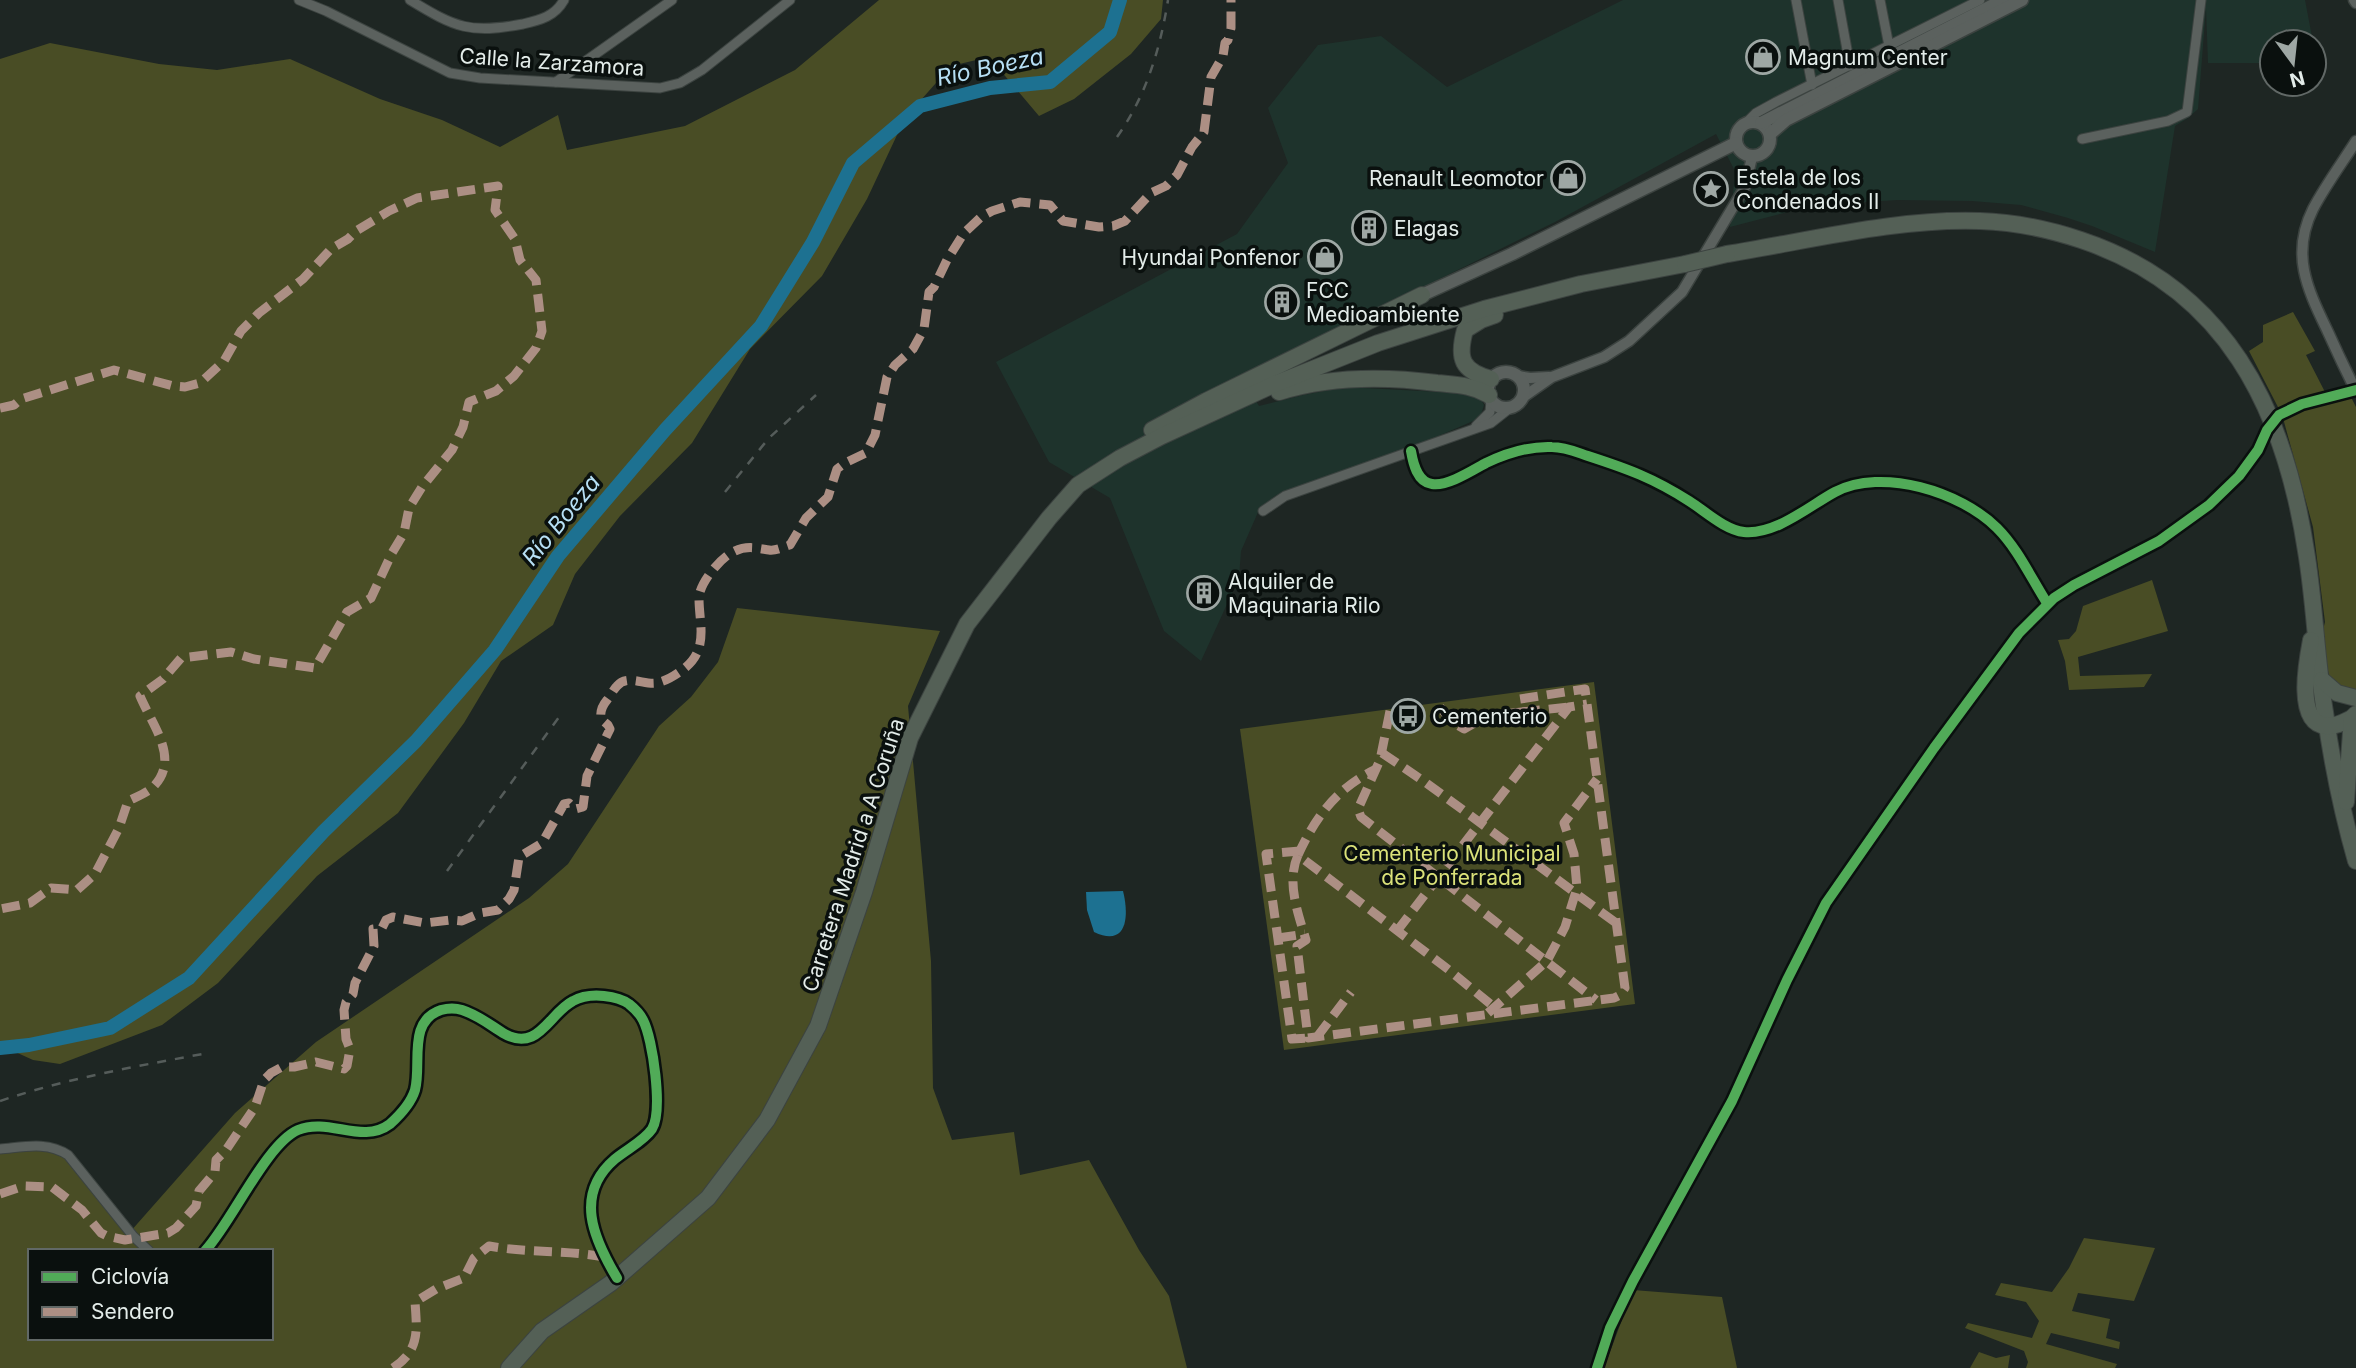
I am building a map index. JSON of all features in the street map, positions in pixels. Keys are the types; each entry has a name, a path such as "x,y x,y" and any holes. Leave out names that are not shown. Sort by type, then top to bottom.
{"highway":[{"name":"Carretera Madrid a A Coruña","path":"509,1368 542,1331 617,1278 708,1198 767,1120 818,1026 864,892 910,738 967,624 1078,485 1120,458 1162,436 1275,384 1378,343 1484,309 1611,278 1727,254 1916,223 1980,221 2044,228 2112,251 2167,281 2201,311 2231,347 2253,381 2270,415 2293,481 2306,550 2324,710 2345,822 2356,861"},
{"path":"1491,392 1464,365 1460,348 1465,330 1481,320 1611,278"},
{"path":"1078,485 1129,442 1206,401 1422,295"},
{"path":"1162,436 1296,387 1350,378 1421,381 1475,387 1491,392"},
{"path":"2314,621 2305,705 2311,719 2318,725 2327,727 2354,707"},
{"path":"2322,680 2354,707"},
{"path":"2324,710 2354,707"},
{"path":"2345,822 2354,707"}],"main road":[{"path":"2003,0 1761,123 1746,123 1738,131 1736,143 1740,151 1752,157 1762,154 1768,148 1770,134 1786,120 2022,0"},
{"path":"1761,123 1770,134"},
{"path":"1422,295 1512,254 1736,143"},
{"path":"1501,372 1518,376 1524,384 1522,398 1510,408 1503,408 1491,392 1501,372"}],"street":[{"name":"Calle la Zarzamora","path":"299,0 450,73 480,78 660,88 680,83 702,70 790,0"},
{"path":"410,0 453,23 471,29 491,30 542,20 559,8 564,0"},
{"path":"556,82 672,0"},
{"path":"1796,0 1812,85"},
{"path":"1838,0 1850,66"},
{"path":"1880,0 1889,46"},
{"path":"1746,123 1756,113 1980,0"},
{"path":"2082,139 2168,121 2188,112 2200,0"},
{"path":"2279,415 2302,404 2356,390 2309,293 2303,271 2302,253 2305,230 2313,209 2356,141"},
{"path":"1522,398 1552,377 1604,357 1629,341 1682,292 1745,187 1752,157"},
{"path":"1518,376 1552,377"},
{"path":"1475,428 1489,412 1491,392"},
{"path":"1263,511 1285,496 1491,423 1510,408"},
{"path":"1597,1368 1610,1328 1633,1281 1732,1101 1787,980 1826,904 1934,748 2019,634 2047,603 2074,585 2159,541 2209,505 2239,476 2258,450 2267,430"},
{"path":"1411,451 1417,472 1433,485 1452,480 1488,462 1525,449 1555,447 1574,450 1631,469 1654,480 1741,531 1766,529 1853,485 1907,483 1936,492 1966,506 1998,528 2047,603"},
{"path":"207,1249 270,1156 287,1137 297,1131 317,1126 369,1133 381,1129 400,1114 415,1091 419,1035 430,1016 447,1009 459,1009 478,1016 511,1037 523,1038 543,1030 570,1002 583,997 601,996 626,1003 643,1019 651,1047 656,1091 657,1115 654,1127 613,1161 600,1176 593,1191 592,1223 605,1257 617,1278"},
{"path":"0,1149 41,1146 59,1149 68,1155 133,1236 147,1249"}],"shaded area":[{"path":"1623,0 2305,0 2310,28 2258,28 2258,63 2208,63 2206,8 2198,109 2175,126 2155,252 2068,218 2021,205 1972,201 1898,200 1814,205 1730,227 1735,171 1716,134 1555,222 1241,377 1259,406 1345,387 1478,394 1484,405 1480,418 1404,451 1275,496 1259,510 1241,551 1239,578 1201,661 1164,631 1110,498 1049,462 996,362 1237,234 1288,163 1268,108 1318,45 1381,36 1447,87"}],"green space":[{"path":"879,0 1163,0 1161,19 1131,54 1074,99 1039,116 989,57 951,66 905,118 867,199 822,276 750,349 692,443 620,516 575,574 553,625 501,661 464,723 398,813 317,876 218,983 162,1025 60,1064 33,1060 0,1045 0,59 50,43 159,64 217,70 290,59 380,99 442,120 500,147 558,115 567,150 685,126 795,70"},
{"path":"2293,312 2315,351 2306,355 2325,392 2280,411 2249,351 2263,342 2263,325"},
{"path":"2349,393 2356,407 2356,692 2331,685 2321,638 2325,622 2313,527 2283,418 2310,403"},
{"path":"2152,580 2168,631 2078,657 2080,676 2152,674 2144,687 2069,690 2065,661 2058,640 2069,639 2076,631 2083,606"},
{"path":"737,608 940,631 908,706 931,961 933,1088 952,1140 1014,1132 1020,1175 1089,1160 1139,1250 1169,1296 1187,1368 0,1368 0,1152 46,1147 63,1154 130,1232 235,1113 316,1042 529,898 568,864 659,726 691,697 718,662"},
{"name":"Cementerio Municipal de Ponferrada","path":"1594,682 1635,1004 1284,1050 1240,729"},
{"path":"2084,1238 2155,1248 2134,1301 2078,1293 2072,1311 2110,1319 2106,1338 2120,1342 2119,1349 2051,1333 2046,1344 2117,1364 2115,1368 2026,1368 2028,1362 2024,1351 1965,1328 1968,1323 2032,1338 2039,1321 2026,1302 1995,1295 2001,1283 2052,1292 2069,1268"},
{"path":"1633,1290 1722,1297 1737,1368 1604,1368"},
{"path":"1979,1352 1996,1358 2010,1355 2008,1368 1970,1368"}],"water":[{"path":"1123,891 1126,910 1124,926 1120,932 1114,936 1105,936 1094,932 1087,910 1086,892"}],"waterway":[{"name":"Río Boeza","path":"0,1048 29,1045 110,1028 189,978 323,832 416,741 495,650 558,556 665,430 761,326 813,242 853,163 920,106 990,88 1050,82 1110,32 1120,0"}],"railway":[{"path":"1117,137 1144,89 1161,37 1168,0"},
{"path":"725,492 769,438 816,395"},
{"path":"447,871 559,717"},
{"path":"0,1101 77,1079 208,1053"}],"marked path":[{"path":"0,1194 24,1186 52,1187 82,1210 101,1233 107,1236 125,1240 168,1233 196,1206 199,1191 215,1172 216,1160 226,1150 255,1107 264,1080 271,1073 282,1067 316,1062 344,1069 350,1049 346,1039 344,1010 374,946 373,929 382,928 386,920 393,917 425,923 462,921 480,913 498,910 509,899 514,890 519,857 542,843 564,804 569,803 575,809 583,807 587,776 610,729 601,719 602,709 616,688 626,681 660,682 685,668 700,644 699,598 706,579 728,555 742,548 772,550 790,545 806,518 828,497 837,469 866,453 875,435 887,377 895,365 913,349 924,329 929,292 964,233 981,217 1020,202 1050,205 1063,221 1099,227 1113,226 1125,221 1151,193 1166,186 1177,175 1192,147 1204,132 1211,77 1223,56 1231,28 1231,0"},
{"path":"0,408 114,370 173,386 185,387 200,383 224,361 241,331 259,313 303,279 331,249 389,211 417,198 498,186 495,210 515,239 520,260 536,280 542,331 536,348 514,376 496,391 469,402 463,427 452,450 409,508 404,533 371,598 347,612 315,668 254,659 231,652 181,658 163,679 140,696 162,742 164,765 161,776 151,789 128,801 119,828 95,874 77,890 51,888 30,903 0,909"},
{"path":"1440,707 1451,721 1464,729 1487,716 1522,712 1520,699 1585,689 1625,988 1614,998 1308,1038 1297,946 1306,940 1293,887 1298,855 1494,1007"},
{"path":"1397,931 1569,707 1587,704"},
{"path":"1522,712 1569,707"},
{"path":"1390,711 1380,760 1358,809 1361,817 1596,1000"},
{"path":"1382,753 1616,923"},
{"path":"1298,855 1312,828 1329,805 1350,785 1376,769"},
{"path":"1488,1013 1547,961 1565,927 1577,888 1574,854 1564,823 1597,779"},
{"path":"1300,851 1266,854 1292,1039 1308,1038"},
{"path":"1278,938 1305,934"},
{"path":"1317,1037 1351,992"},
{"path":"393,1368 408,1354 415,1339 415,1302 436,1289 464,1278 474,1258 489,1246 605,1257"}],"cycle path":[{"path":"1597,1368 1610,1328 1633,1281 1732,1101 1787,980 1826,903 1934,748 2019,633 2054,598 2159,541 2209,505 2239,476 2279,415 2302,404 2356,390"},
{"path":"1411,451 1419,476 1427,482 1438,484 1452,481 1494,459 1518,451 1543,447 1566,449 1652,480 1722,524 1744,532 1756,532 1780,524 1835,492 1854,485 1875,482 1920,487 1963,504 1997,528 2018,554 2047,603"},
{"path":"207,1249 262,1167 286,1138 298,1130 310,1127 357,1132 379,1130 398,1117 415,1090 420,1033 430,1016 444,1009 460,1009 479,1017 503,1033 525,1039 542,1029 573,1001 600,996 626,1002 642,1018 650,1043 657,1092 652,1129 602,1173 591,1201 595,1232 617,1278"}],"place":[{"name":"Magnum Center","path":"1763,57"},
{"name":"Renault Leomotor","path":"1568,178"},
{"name":"Estela de los Condenados II","path":"1711,189"},
{"name":"Elagas","path":"1369,228"},
{"name":"Hyundai Ponfenor","path":"1325,257"},
{"name":"FCC Medioambiente","path":"1282,302"},
{"name":"Alquiler de Maquinaria Rilo","path":"1204,593"},
{"name":"Cementerio","path":"1408,716"}]}
